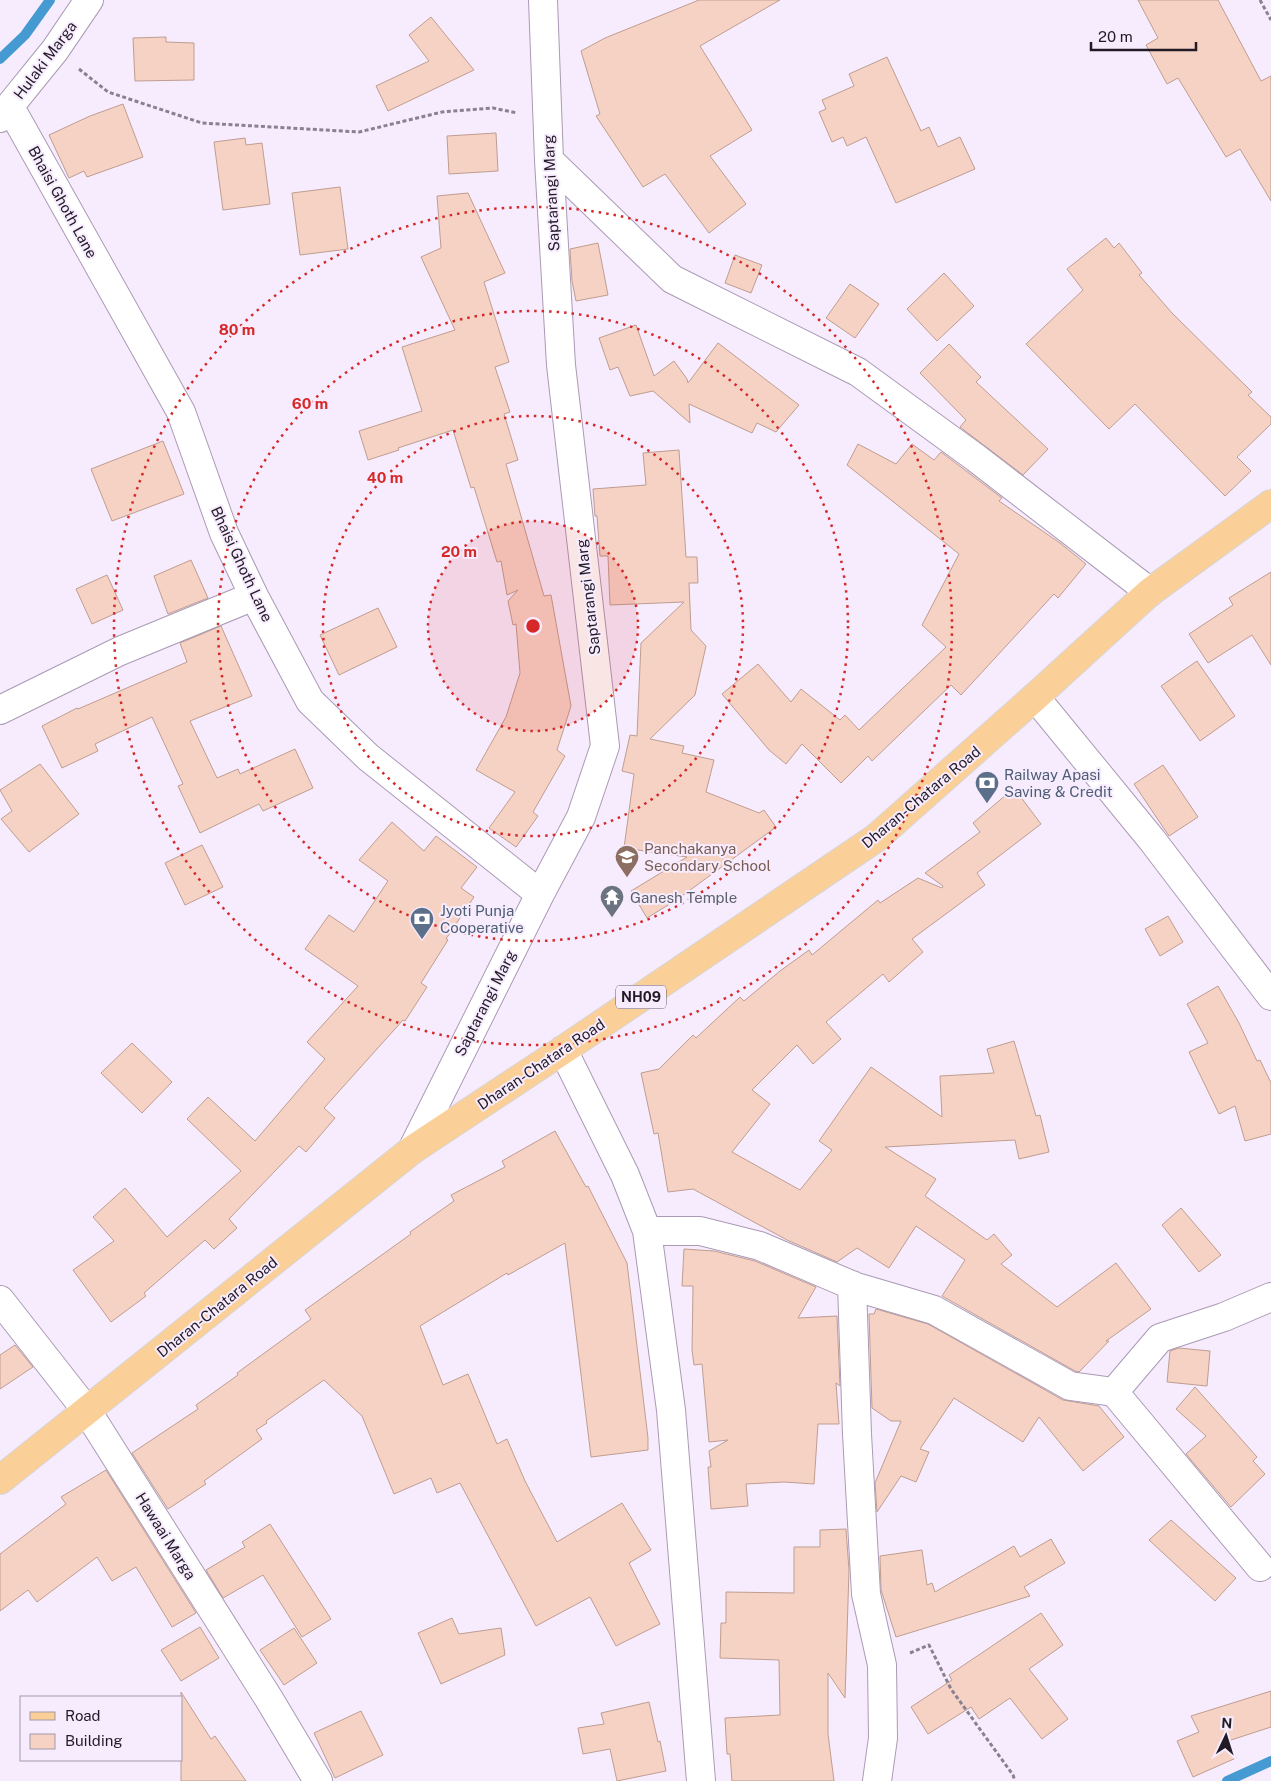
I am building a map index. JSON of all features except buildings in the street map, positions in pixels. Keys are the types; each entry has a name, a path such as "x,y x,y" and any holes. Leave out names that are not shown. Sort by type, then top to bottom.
{"main road":[{"name":"Dharan-Chatara Road","path":"0,1480 412,1150 876,838 1150,592 1271,504"}],"street":[{"name":"Hulaki Marga","path":"5,113 55,50 89,0"},
{"name":"Saptarangi Marg","path":"412,1150 540,894 581,818 605,746 561,366 547,121 543,0"},
{"name":"Bhaisi Ghoth Lane","path":"5,113 180,412 224,533 254,596 310,701 368,757 540,894"},
{"path":"549,160 672,279 858,372 976,458 1150,592"},
{"path":"0,710 120,651 254,596"},
{"path":"1035,697 1152,840 1271,996"},
{"path":"563,1050 624,1174 647,1231 671,1410 701,1781"},
{"path":"647,1231 700,1231 760,1246 852,1285 934,1310 1070,1386 1114,1392 1260,1566"},
{"path":"852,1285 857,1434 866,1594 882,1665 883,1738 877,1781"},
{"path":"1114,1392 1160,1338 1224,1317 1271,1297"},
{"name":"Hawaai Marga","path":"0,1300 87,1411 264,1691 318,1781"}],"path":[{"path":"1260,0 1271,20"},
{"path":"55,50 108,92 202,123 360,132 442,112 493,108 547,121"},
{"path":"882,1665 929,1645 951,1689 1012,1774 1015,1781"}],"waterway":[{"path":"0,59 25,35 50,0"},
{"path":"1227,1781 1271,1761"}],"place":[{"name":"Railway Apasi Saving & Credit","path":"987,804"},
{"name":"Panchakanya Secondary School","path":"627,878"},
{"name":"Ganesh Temple","path":"612,918"},
{"name":"Jyoti Punja Cooperative","path":"422,940"}]}
